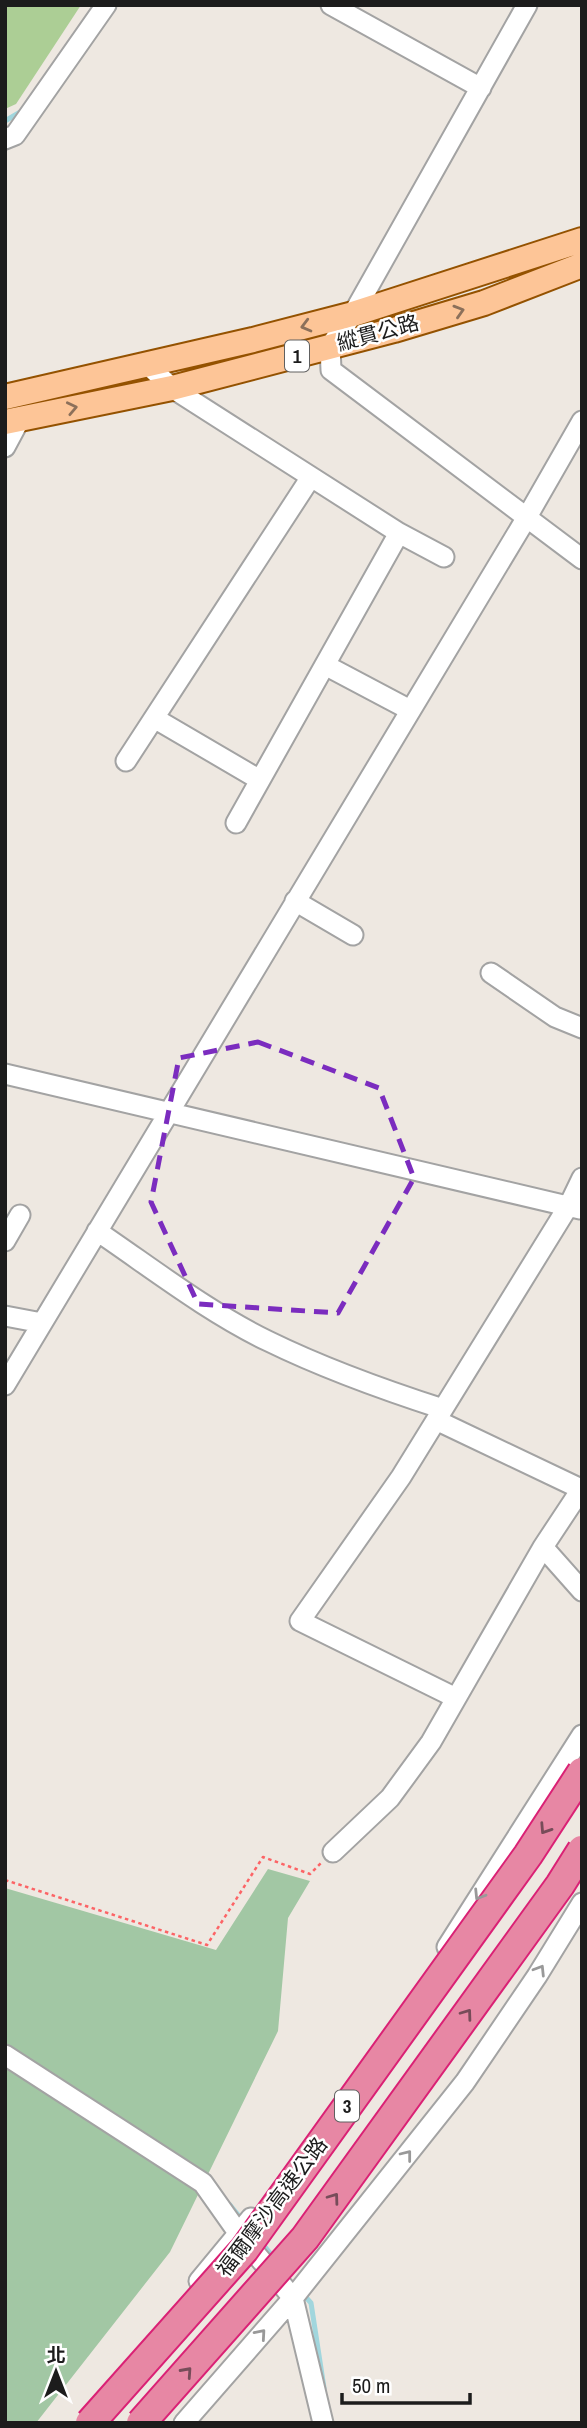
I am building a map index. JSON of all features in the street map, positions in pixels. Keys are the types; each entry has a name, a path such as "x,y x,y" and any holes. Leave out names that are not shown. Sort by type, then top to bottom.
{"highway":[{"name":"福爾摩沙高速公路","path":"90,2423 244,2250 528,1854 582,1772"},
{"name":"福爾摩沙高速公路","path":"141,2423 305,2238 560,1885 582,1850"}],"main road":[{"name":"縱貫公路","path":"5,397 254,340 353,314 582,240"},
{"name":"縱貫公路","path":"13,421 172,388 394,331 484,303 582,265"}],"street":[{"path":"5,139 15,135 106,5"},
{"path":"331,5 481,88"},
{"path":"527,5 353,314 330,346 331,370 582,559"},
{"path":"147,364 172,388 399,534 444,557"},
{"path":"5,447 13,421"},
{"path":"5,1385 527,517 582,421"},
{"path":"126,761 311,477"},
{"path":"236,823 399,534"},
{"path":"325,665 410,710"},
{"path":"154,718 260,780"},
{"path":"295,901 353,935"},
{"path":"491,973 555,1017 582,1028"},
{"path":"5,1074 575,1207"},
{"path":"456,1698 300,1621 401,1477 575,1207 582,1178"},
{"path":"5,1241 20,1215"},
{"path":"97,1231 205,1306 268,1341 440,1415 581,1489 543,1547 430,1742 390,1798 333,1852"},
{"path":"5,1316 42,1323"},
{"path":"543,1547 582,1591"},
{"path":"76,2423 239,2234 428,1978 582,1735"},
{"path":"184,2423 293,2298 465,2082 537,1976 582,1903"},
{"path":"5,2055 203,2183 239,2234 293,2298 323,2423"}],"path":[{"path":"5,1880 207,1945 262,1857 310,1874 333,1852"}],"highlighted area":[{"path":"258,1042 379,1088 414,1178 338,1313 198,1304 151,1202 179,1058"}],"green space":[{"path":"5,5 81,5 16,104 5,109"},
{"path":"268,1869 310,1881 288,1918 278,2031 170,2252 36,2423 5,2423 5,1888 216,1950"}],"waterway":[{"path":"5,121 22,111"},
{"path":"230,2205 243,2221"},
{"path":"261,2242 275,2259"},
{"path":"303,2294 311,2303 324,2388"}]}
